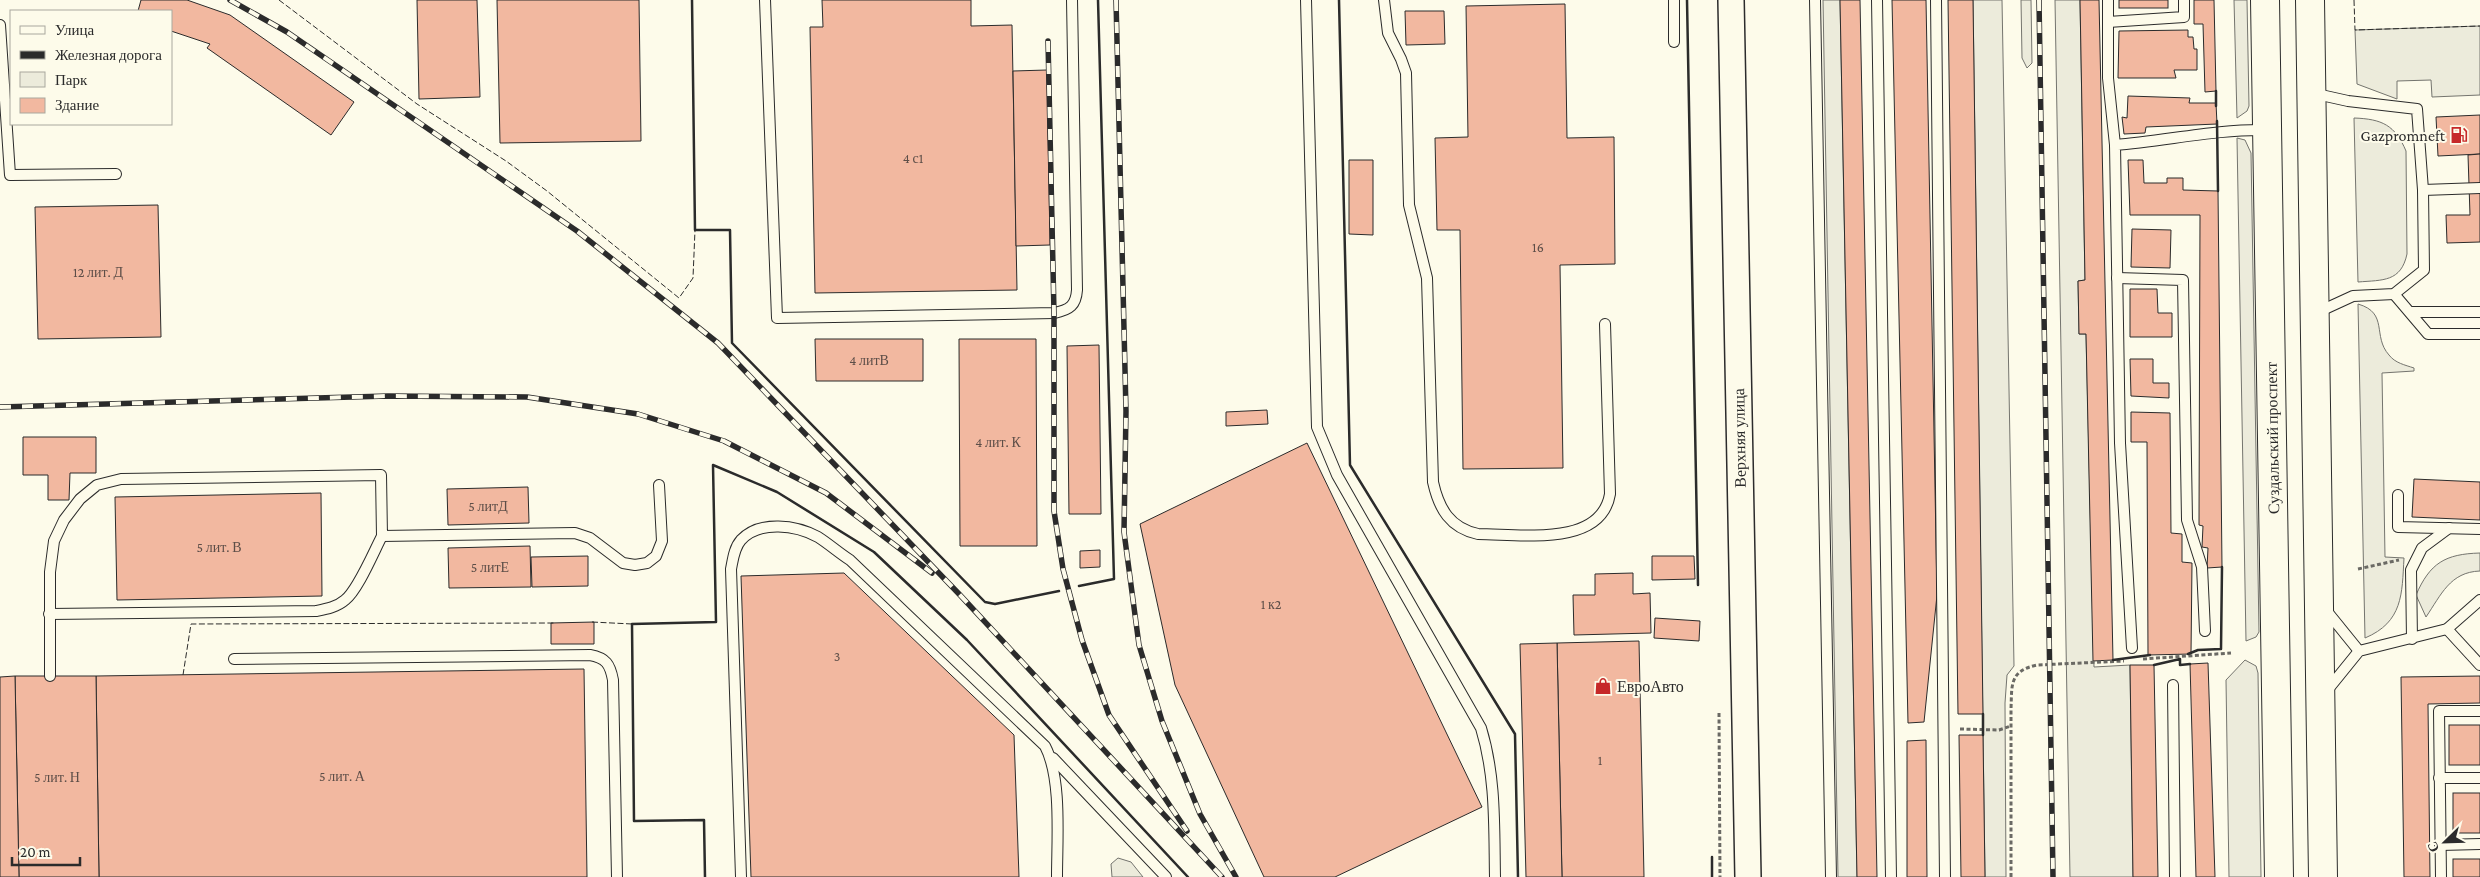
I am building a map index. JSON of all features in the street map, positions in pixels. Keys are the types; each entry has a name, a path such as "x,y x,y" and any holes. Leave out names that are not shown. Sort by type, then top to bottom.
{"main road":[{"name":"Суздальский проспект","path":"2265,0 2279,877"},
{"path":"2310,0 2323,877"}],"street":[{"name":"Верхняя улица","path":"1731,0 1748,877"}],"lane":[{"path":"765,0 777,318 1054,314 1072,307 1077,299 1078,290 1072,0"},
{"path":"1306,0 1317,426 1338,475 1481,728 1489,756 1493,782 1495,877"},
{"path":"1384,0 1388,33 1406,73 1409,206 1427,278 1433,482 1444,512 1453,524 1466,531 1478,534 1558,534 1589,525 1601,517 1608,506 1610,494 1605,324"},
{"path":"1674,0 1674,42"},
{"path":"1814,0 1831,877"},
{"path":"1877,0 1891,877"},
{"path":"1936,0 1945,877"},
{"path":"2108,0 2108,78 2115,145 2120,443 2132,648"},
{"path":"2108,22 2184,17 2184,0"},
{"path":"0,25 10,175 116,174"},
{"path":"2311,92 2348,101 2417,108 2423,190 2424,270 2394,294 2353,296 2315,314"},
{"path":"2115,145 2164,141 2232,130 2268,130"},
{"path":"2423,190 2480,188"},
{"path":"2118,278 2183,280 2187,520 2202,567 2205,631"},
{"path":"2394,294 2428,334 2480,334"},
{"path":"2410,312 2480,312"},
{"path":"49,614 316,611 332,607 346,600 382,536 381,475 121,479 97,485 80,499 64,520 54,541 50,572 49,614 50,676"},
{"path":"382,536 575,533 590,538 623,563 635,565 647,562 656,556 662,541 658,485"},
{"path":"2398,495 2398,527 2480,529"},
{"path":"741,877 731,569 734,553 741,540 753,531 785,526 817,537 850,560 1045,746 1050,755 1166,877"},
{"path":"2412,639 2411,570 2422,548 2449,528"},
{"path":"2320,700 2359,651 2447,629 2480,600"},
{"path":"2319,602 2359,651"},
{"path":"2447,629 2480,664"},
{"path":"234,659 590,655 601,657 607,662 613,680 617,877"},
{"path":"2172,685 2175,877"},
{"path":"2441,877 2439,711 2480,711"},
{"path":"1050,755 1055,775 1058,877"},
{"path":"2439,778 2480,778"},
{"path":"2440,845 2480,844"}],"path":[{"path":"2358,568 2418,556"},
{"path":"2137,660 2231,653"},
{"path":"2011,877 2011,726 2012,682 2014,676 2027,667 2037,665 2110,664 2129,660"},
{"path":"1944,732 1951,729 1999,730 2011,726"}],"green space":[{"path":"1823,0 1840,0 1857,877 1838,877"},
{"path":"1973,0 2002,0 2014,666 2007,675 2005,703 2006,877 1985,877"},
{"path":"2021,0 2031,0 2032,63 2027,68 2022,58"},
{"path":"2055,0 2080,0 2085,280 2078,281 2079,334 2086,334 2094,667 2130,665 2133,877 2070,877"},
{"path":"2234,0 2247,0 2249,106 2247,111 2237,118"},
{"path":"2480,26 2480,95 2432,97 2431,80 2397,81 2397,99 2357,84 2355,30"},
{"path":"2354,118 2372,120 2386,125 2397,135 2406,151 2407,254 2400,270 2390,278 2383,280 2358,282"},
{"path":"2237,138 2245,140 2251,153 2259,632 2256,637 2246,641"},
{"path":"2358,304 2374,313 2384,348 2391,358 2414,368 2414,371 2382,373 2385,557 2404,558 2401,595 2394,615 2387,624 2365,638"},
{"path":"2480,553 2480,571 2470,572 2454,580 2447,586 2426,617 2416,595 2427,575 2440,562 2448,558 2457,555"},
{"path":"2245,660 2256,666 2258,673 2261,877 2229,877 2226,680"},
{"path":"1118,858 1131,862 1143,877 1112,877 1111,864"}],"building":[{"path":"141,0 187,0 230,15 354,102 331,135 207,48 210,44 172,31 172,10 138,10"},
{"path":"417,0 477,0 480,97 419,99"},
{"path":"497,0 639,0 641,141 500,143"},
{"path":"822,0 971,0 971,26 1012,25 1017,290 815,293 810,27 823,27"},
{"path":"1840,0 1860,0 1877,877 1857,877"},
{"path":"1892,0 1926,0 1937,595 1924,722 1908,723"},
{"path":"1948,0 1973,0 1983,714 1958,714"},
{"path":"2080,0 2099,0 2113,660 2093,661 2086,334 2079,334 2078,281 2085,280"},
{"path":"2119,0 2168,0 2168,8 2119,8"},
{"path":"2194,0 2214,0 2216,91 2205,92 2203,24 2194,24"},
{"path":"1565,4 1567,138 1614,137 1615,264 1560,265 1563,468 1463,469 1460,230 1437,230 1435,138 1468,137 1466,6"},
{"path":"1405,11 1444,11 1445,44 1406,45"},
{"path":"2188,30 2188,37 2193,37 2194,49 2197,49 2197,70 2174,70 2176,78 2118,78 2119,31"},
{"path":"1047,70 1050,245 1016,246 1013,71"},
{"path":"2128,96 2190,98 2189,103 2216,103 2217,124 2146,127 2145,133 2124,134 2122,117 2127,118"},
{"name":"Gazpromneft","path":"2480,115 2480,154 2438,156 2436,117"},
{"path":"2480,154 2480,242 2447,243 2446,215 2470,215 2468,155"},
{"path":"1349,160 1373,160 1373,235 1349,234"},
{"path":"2128,160 2143,160 2144,183 2167,183 2167,178 2183,178 2183,190 2218,191 2222,567 2207,568 2208,548 2202,547 2203,526 2199,525 2200,215 2130,215"},
{"path":"158,205 161,337 38,339 35,207"},
{"path":"2132,229 2171,230 2170,268 2131,267"},
{"path":"2130,289 2157,289 2158,313 2172,313 2172,337 2130,337"},
{"path":"815,339 923,339 923,381 816,381"},
{"path":"959,339 1036,339 1037,546 960,546"},
{"path":"1099,345 1101,514 1069,514 1067,346"},
{"path":"2130,359 2153,359 2153,383 2169,383 2169,398 2131,396"},
{"path":"1267,410 1268,424 1226,426 1226,412"},
{"path":"2131,412 2170,413 2171,533 2182,534 2182,562 2192,563 2191,654 2148,655 2147,442 2131,442"},
{"path":"23,437 96,437 96,473 70,473 69,500 48,500 48,475 23,475"},
{"path":"1307,443 1482,807 1335,877 1264,877 1175,685 1140,524"},
{"path":"2414,479 2480,482 2480,520 2412,517"},
{"path":"528,487 529,523 448,525 447,489"},
{"path":"321,493 322,596 117,600 115,497"},
{"path":"530,546 531,587 449,588 448,548"},
{"path":"1100,550 1100,567 1080,568 1080,551"},
{"path":"588,556 588,586 532,587 531,557"},
{"path":"1652,556 1694,556 1695,579 1652,580"},
{"path":"844,573 1014,735 1019,877 751,877 741,576"},
{"path":"1633,573 1633,594 1650,593 1651,633 1574,635 1573,595 1595,595 1595,574"},
{"path":"1655,618 1700,621 1699,641 1654,638"},
{"path":"594,622 594,644 551,644 551,623"},
{"path":"1639,641 1644,877 1562,877 1557,643"},
{"path":"1557,643 1562,877 1526,877 1520,644"},
{"path":"2208,663 2215,877 2196,877 2190,664"},
{"path":"2130,665 2154,665 2158,877 2133,877"},
{"path":"584,669 587,877 99,877 96,676"},
{"path":"15,676 96,676 99,877 19,877"},
{"path":"15,676 19,877 0,877 0,677"},
{"path":"2480,676 2480,703 2428,704 2430,877 2404,877 2401,677"},
{"path":"2449,725 2480,725 2480,765 2449,765"},
{"path":"1959,735 1983,735 1985,877 1961,877"},
{"path":"1926,740 1927,877 1907,877 1907,741"},
{"path":"2453,793 2480,793 2480,833 2453,833"},
{"path":"2453,859 2480,859 2480,877 2453,877"}],"railway":[{"path":"230,0 287,32 577,231 718,343 960,595 1222,877"},
{"path":"1116,0 1126,411 1124,532 1139,645 1162,721 1200,814 1236,877"},
{"path":"2039,0 2053,877"},
{"path":"1048,41 1054,313 1054,511 1063,569 1082,640 1109,715 1187,831"},
{"path":"0,407 388,396 527,397 638,414 724,441 826,493 932,573"}],"fence":[{"path":"279,0 417,104 506,161 547,191 679,298 693,278 695,230"},
{"path":"2354,0 2355,30 2480,26"},
{"path":"592,622 632,624"},
{"path":"183,675 191,624 554,623"}],"wall":[{"path":"692,0 695,230 730,230 732,343 985,602 995,604 1059,591"},
{"path":"1079,586 1114,579 1098,0"},
{"path":"1339,0 1350,465 1515,734 1518,877"},
{"path":"1687,0 1698,585"},
{"path":"2216,91 2216,106"},
{"path":"2217,121 2218,191"},
{"path":"705,877 704,820 634,821 632,624 716,622 713,465 777,492 874,552 967,640 1188,877"},
{"path":"2188,654 2198,650 2221,649 2222,567"},
{"path":"2113,660 2150,655"},
{"path":"2154,665 2180,659 2180,665 2190,664"},
{"path":"1983,714 1983,735"},
{"path":"1712,857 1712,877"}],"place":[{"name":"Gazpromneft","path":"2459,135"},
{"name":"ЕвроАвто","path":"1603,686"}]}
